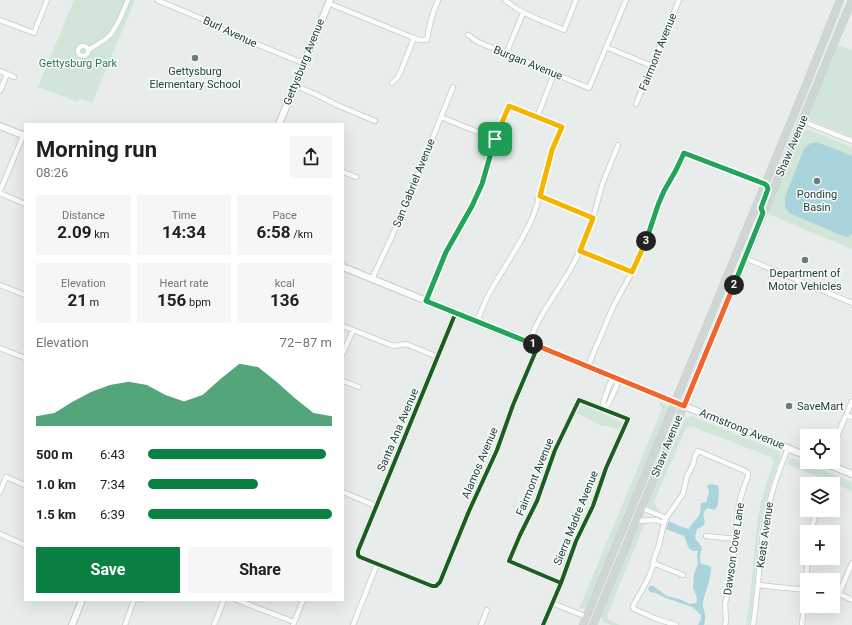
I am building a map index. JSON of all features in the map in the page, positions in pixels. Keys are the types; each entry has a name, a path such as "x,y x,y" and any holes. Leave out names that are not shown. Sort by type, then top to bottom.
{"main road":[{"name":"Shaw Avenue","path":"583,625 821,50 840,0"},
{"name":"Shaw Avenue","path":"593,625 852,0"},
{"path":"811,100 815,79 823,57 821,50"},
{"path":"802,121 799,118 807,96 804,90"},
{"path":"763,213 761,208 768,189 765,184"},
{"path":"745,232 748,239 742,254 745,258"},
{"path":"593,625 592,616 604,585 608,566"},
{"path":"587,617 588,621 593,625"}],"street":[{"path":"0,20 34,33 47,0"},
{"path":"88,50 110,36 116,27 128,0"},
{"name":"Burl Avenue","path":"157,0 163,1 202,18 227,32 303,63"},
{"path":"329,2 414,38 427,40 431,17 438,0"},
{"path":"505,0 513,7 524,13 564,30 576,0"},
{"path":"626,0 606,47 652,66"},
{"name":"Fairmont Avenue","path":"636,104 679,0"},
{"name":"Gettysburg Avenue","path":"278,123 329,2"},
{"path":"506,54 524,13"},
{"name":"Burgan Avenue","path":"468,35 478,42 589,88 606,47"},
{"path":"392,83 400,73 414,38"},
{"path":"0,72 14,77"},
{"path":"0,91 7,74"},
{"path":"537,117 554,74"},
{"path":"294,85 375,121"},
{"name":"San Gabriel Avenue","path":"372,279 400,220 453,87"},
{"path":"426,301 446,252 472,206 482,184 495,139 509,106 562,127 552,150 540,196 532,219 524,236 494,284 477,321"},
{"path":"441,116 495,139"},
{"path":"802,121 852,141"},
{"path":"0,126 24,136 0,192 24,204"},
{"path":"529,342 543,313 580,251 593,218 602,186 618,145"},
{"path":"588,366 605,323 632,272 664,191 684,153 765,184"},
{"path":"344,172 356,178"},
{"path":"540,196 593,218"},
{"path":"580,251 632,272"},
{"path":"745,258 852,303"},
{"name":"Armstrong Avenue","path":"344,267 800,453"},
{"path":"0,286 24,295"},
{"name":"Santa Ana Avenue","path":"377,564 360,557 358,555 358,551 456,312"},
{"path":"344,326 394,346 410,345 438,357"},
{"path":"344,351 353,330"},
{"name":"Alamos Avenue","path":"377,564 432,586 436,586 440,582 494,457 513,405 538,346"},
{"path":"0,348 24,358"},
{"path":"604,409 608,405 617,386 616,378"},
{"path":"344,381 359,387"},
{"name":"Fairmont Avenue","path":"561,583 508,561 537,501 555,450 579,400 604,409"},
{"path":"840,429 852,401"},
{"name":"Sierra Madre Avenue","path":"543,625 561,583 576,541 587,520 606,468 628,419 604,409"},
{"path":"846,415 852,417"},
{"name":"Keats Avenue","path":"754,625 763,532 775,479 788,448"},
{"name":"Dawson Cove Lane","path":"665,520 683,494 687,476 694,465 695,456 698,450 748,473 748,479 740,500 737,519 730,590 725,603 725,625"},
{"path":"840,469 852,474"},
{"path":"0,492 6,477 24,485"},
{"path":"344,492 376,506"},
{"path":"642,508 665,520"},
{"path":"636,522 665,520"},
{"path":"665,520 648,579 633,606 634,609 676,625"},
{"path":"0,534 24,545"},
{"path":"706,536 736,539"},
{"path":"653,563 683,575"},
{"path":"840,592 852,563"},
{"path":"352,625 377,564"},
{"path":"758,585 800,589"},
{"path":"840,594 852,600"},
{"path":"72,625 82,601"},
{"path":"125,625 134,601"},
{"path":"214,625 224,601"},
{"path":"239,601 293,624 303,601"},
{"path":"552,603 587,617"},
{"path":"481,625 487,610"},
{"path":"802,625 803,613"}],"green space":[{"name":"Gettysburg Park","path":"74,0 135,0 92,103 80,99 78,102 38,87"},
{"path":"838,45 852,50 852,137 810,120 808,116"},
{"name":"Ponding Basin","path":"808,130 852,147 852,249 768,214 801,133"},
{"path":"659,402 667,405 668,409 585,608 579,609 662,409"},
{"path":"583,405 621,421 622,424 619,430 599,425 577,413 580,406"},
{"path":"691,416 778,451 781,455 767,496 762,517 758,539 753,604 749,625 746,625 757,524 768,477 774,462 771,457 691,426 686,428 654,502 660,512 649,508 647,504 685,419"},
{"path":"792,458 800,461 800,469 820,469 840,477 818,477 787,464 789,459"},
{"path":"840,477 852,482 852,491 840,486"},
{"path":"645,523 607,616 609,620 620,625 611,625 603,622 601,617 638,526"}],"water":[{"name":"Ponding Basin","path":"817,142 852,156 852,233 849,237 843,236 789,213 785,207 785,197 804,149 811,143"},
{"path":"712,484 718,486 719,489 718,504 715,510 708,508 705,511 703,516 705,522 703,526 697,529 695,537 702,549 700,556 701,564 711,567 703,602 705,615 704,625 698,625 701,615 692,607 650,592 648,589 650,586 653,586 667,596 690,604 696,603 696,595 693,588 694,574 698,564 698,551 690,549 684,536 666,529 669,521 689,529 699,516 701,503 706,502 709,492 707,486"}],"cycle path":[{"path":"456,312 358,551 358,555 360,557 432,586 436,586 440,582 469,511 497,450 513,405 538,346"},
{"path":"543,625 561,583 576,541 593,506 606,468 628,419 579,400 555,450 537,501 509,561 561,583"}],"place":[{"name":"Gettysburg Elementary School","path":"195,58"},
{"name":"Ponding Basin","path":"817,181"},
{"name":"Department of Motor Vehicles","path":"805,260"},
{"name":"SaveMart","path":"789,406"}],"route":[{"path":"509,106 562,127 552,150 540,196 593,218 580,251 632,272 664,191 684,153 767,186 768,192 761,208 763,213 684,406 426,301 446,252 472,206 482,184 495,139 509,106"}]}
